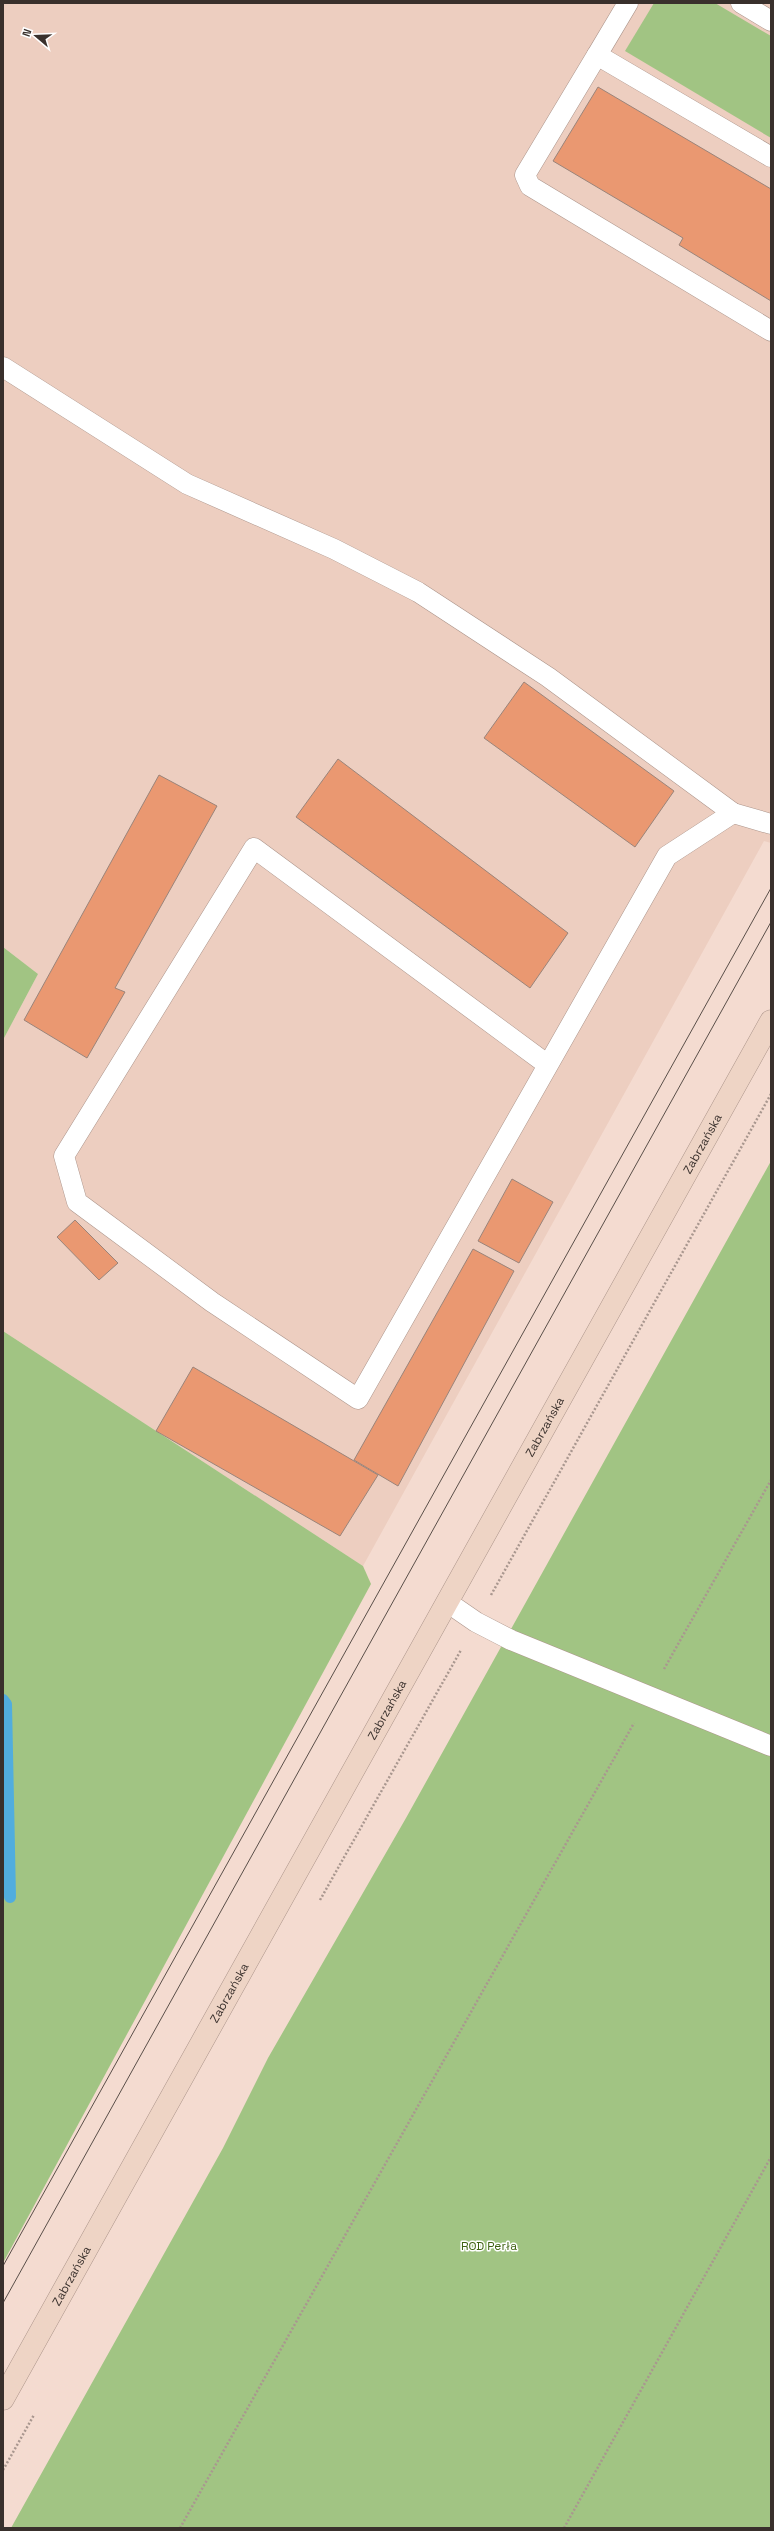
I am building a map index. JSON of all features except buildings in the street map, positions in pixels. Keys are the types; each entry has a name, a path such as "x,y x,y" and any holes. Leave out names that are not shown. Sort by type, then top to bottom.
{"street":[{"name":"Zabrzańska","path":"3,2399 771,1021"}],"lane":[{"path":"628,3 525,175 530,186 771,331"},
{"path":"741,3 771,21"},
{"path":"597,55 771,157"},
{"path":"3,367 187,484 334,549 418,592 548,677 733,813 771,824"},
{"path":"548,1065 254,848 64,1156 77,1202 212,1302 358,1399 667,856 733,813"},
{"path":"447,1602 476,1622 511,1640 771,1746"}],"path":[{"path":"317,1906 771,1094"},
{"path":"180,2528 771,1480"},
{"path":"564,2528 771,2157"},
{"path":"3,2470 34,2414"}],"shaded area":[{"path":"3,3 771,3 771,843 764,841 363,1566 3,1331 3,1040 38,974 3,947"}],"green space":[{"path":"654,3 715,3 771,36 771,138 625,51"},
{"path":"3,947 38,974 3,1040"},
{"name":"ROD Perła","path":"771,1161 771,2528 11,2528 223,2148 268,2058 406,1818"},
{"path":"3,1331 363,1566 371,1584 3,2263"}],"waterway":[{"path":"3,1700 6,1704 10,1897"}],"tram line":[{"path":"3,2266 771,888"},
{"path":"3,2303 771,922"}]}
